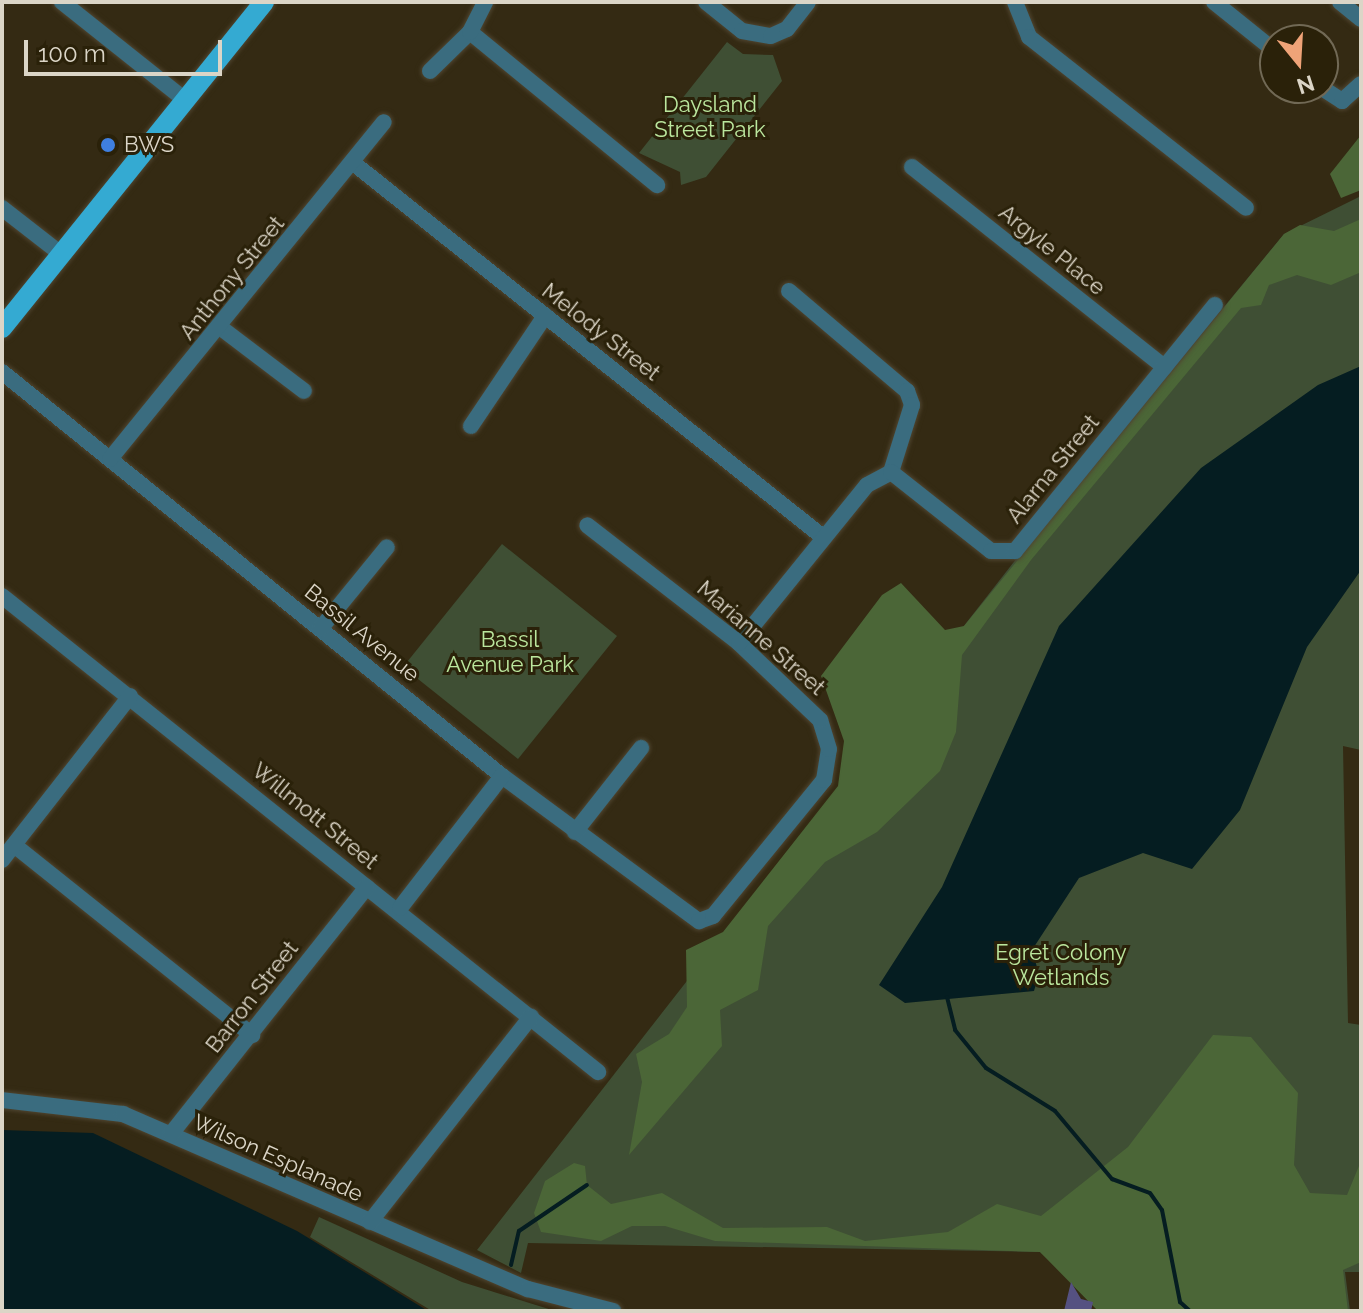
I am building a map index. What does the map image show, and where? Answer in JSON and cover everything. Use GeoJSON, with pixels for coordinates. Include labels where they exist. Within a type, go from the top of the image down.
{"type":"FeatureCollection","features":[{"type":"Feature","properties":{"kind":"main road"},"geometry":{"type":"LineString","coordinates":[[2,328],[264,2]]}},
{"type":"Feature","properties":{"kind":"street"},"geometry":{"type":"LineString","coordinates":[[62,2],[185,100]]}},
{"type":"Feature","properties":{"kind":"street"},"geometry":{"type":"LineString","coordinates":[[430,71],[470,32],[485,2]]}},
{"type":"Feature","properties":{"kind":"street"},"geometry":{"type":"LineString","coordinates":[[706,2],[742,31],[771,36],[787,29],[808,2]]}},
{"type":"Feature","properties":{"kind":"street"},"geometry":{"type":"LineString","coordinates":[[1015,2],[1029,37],[1246,208]]}},
{"type":"Feature","properties":{"kind":"street"},"geometry":{"type":"LineString","coordinates":[[1214,2],[1259,38]]}},
{"type":"Feature","properties":{"kind":"street"},"geometry":{"type":"LineString","coordinates":[[1340,2],[1361,19]]}},
{"type":"Feature","properties":{"kind":"street"},"geometry":{"type":"LineString","coordinates":[[470,32],[657,185]]}},
{"type":"Feature","properties":{"kind":"street"},"geometry":{"type":"LineString","coordinates":[[1339,99],[1342,101],[1361,84]]}},
{"type":"Feature","properties":{"kind":"street","name":"Anthony Street"},"geometry":{"type":"LineString","coordinates":[[110,459],[221,328],[384,122]]}},
{"type":"Feature","properties":{"kind":"street","name":"Melody Street"},"geometry":{"type":"LineString","coordinates":[[352,162],[823,537]]}},
{"type":"Feature","properties":{"kind":"street","name":"Argyle Place"},"geometry":{"type":"LineString","coordinates":[[912,167],[1164,367]]}},
{"type":"Feature","properties":{"kind":"street"},"geometry":{"type":"LineString","coordinates":[[2,208],[61,254]]}},
{"type":"Feature","properties":{"kind":"street"},"geometry":{"type":"LineString","coordinates":[[739,643],[867,485],[891,472],[912,405],[907,391],[789,291]]}},
{"type":"Feature","properties":{"kind":"street","name":"Alarna Street"},"geometry":{"type":"LineString","coordinates":[[891,472],[991,551],[1015,551],[1215,305]]}},
{"type":"Feature","properties":{"kind":"street"},"geometry":{"type":"LineString","coordinates":[[471,426],[545,316]]}},
{"type":"Feature","properties":{"kind":"street"},"geometry":{"type":"LineString","coordinates":[[221,328],[304,391]]}},
{"type":"Feature","properties":{"kind":"street","name":"Bassil Avenue"},"geometry":{"type":"LineString","coordinates":[[2,372],[502,776],[699,921]]}},
{"type":"Feature","properties":{"kind":"street","name":"Marianne Street"},"geometry":{"type":"LineString","coordinates":[[587,525],[808,701],[829,749],[824,780],[713,916],[699,921]]}},
{"type":"Feature","properties":{"kind":"street"},"geometry":{"type":"LineString","coordinates":[[321,628],[387,547]]}},
{"type":"Feature","properties":{"kind":"street","name":"Willmott Street"},"geometry":{"type":"LineString","coordinates":[[2,596],[367,887],[400,908],[598,1072]]}},
{"type":"Feature","properties":{"kind":"street"},"geometry":{"type":"LineString","coordinates":[[2,860],[130,696]]}},
{"type":"Feature","properties":{"kind":"street"},"geometry":{"type":"LineString","coordinates":[[575,832],[641,748]]}},
{"type":"Feature","properties":{"kind":"street"},"geometry":{"type":"LineString","coordinates":[[400,908],[502,776]]}},
{"type":"Feature","properties":{"kind":"street"},"geometry":{"type":"LineString","coordinates":[[14,845],[252,1035]]}},
{"type":"Feature","properties":{"kind":"street","name":"Barron Street"},"geometry":{"type":"LineString","coordinates":[[171,1134],[367,887]]}},
{"type":"Feature","properties":{"kind":"street"},"geometry":{"type":"LineString","coordinates":[[370,1222],[531,1017]]}},
{"type":"Feature","properties":{"kind":"street","name":"Wilson Esplanade"},"geometry":{"type":"LineString","coordinates":[[2,1100],[105,1110],[171,1134],[528,1289],[613,1311]]}},
{"type":"Feature","properties":{"kind":"green space","name":"Daysland Street Park"},"geometry":{"type":"Polygon","coordinates":[[[727,42],[743,54],[773,55],[782,81],[706,177],[681,185],[680,172],[639,153],[727,42]]]}},
{"type":"Feature","properties":{"kind":"green space"},"geometry":{"type":"Polygon","coordinates":[[[1361,135],[1361,190],[1341,198],[1330,174],[1361,135]]]}},
{"type":"Feature","properties":{"kind":"green space","name":"Egret Colony Wetlands"},"geometry":{"type":"Polygon","coordinates":[[[1361,196],[1361,750],[1343,746],[1348,1023],[1361,1025],[1361,1272],[1345,1272],[1350,1311],[1104,1311],[1040,1252],[528,1243],[521,1273],[477,1250],[1013,563],[1284,234],[1361,196]]]}},
{"type":"Feature","properties":{"kind":"green space"},"geometry":{"type":"Polygon","coordinates":[[[1361,219],[1359,273],[1331,285],[1297,275],[1269,285],[1261,305],[1241,308],[1031,560],[962,655],[956,732],[940,771],[877,832],[825,862],[768,926],[758,990],[720,1010],[722,1046],[629,1155],[642,1082],[636,1054],[669,1034],[687,1007],[686,950],[723,932],[838,786],[844,741],[821,676],[882,595],[901,583],[945,630],[964,626],[1284,234],[1300,225],[1334,231],[1361,219]]]}},
{"type":"Feature","properties":{"kind":"green space","name":"Bassil Avenue Park"},"geometry":{"type":"Polygon","coordinates":[[[502,544],[617,636],[518,759],[403,667],[502,544]]]}},
{"type":"Feature","properties":{"kind":"green space"},"geometry":{"type":"Polygon","coordinates":[[[1213,1035],[1251,1037],[1298,1093],[1294,1165],[1310,1193],[1347,1195],[1361,1161],[1361,1262],[1343,1270],[1348,1311],[1098,1311],[1040,1252],[715,1241],[665,1226],[632,1226],[601,1241],[541,1232],[534,1213],[545,1181],[574,1163],[585,1166],[587,1185],[611,1204],[662,1193],[723,1228],[827,1227],[865,1241],[948,1232],[997,1204],[1041,1216],[1128,1147],[1213,1035]]]}},
{"type":"Feature","properties":{"kind":"green space"},"geometry":{"type":"Polygon","coordinates":[[[319,1217],[462,1282],[555,1311],[432,1311],[310,1237],[319,1217]]]}},
{"type":"Feature","properties":{"kind":"water"},"geometry":{"type":"Polygon","coordinates":[[[1361,366],[1361,570],[1307,647],[1240,810],[1192,869],[1143,853],[1079,878],[1032,950],[1039,974],[1034,991],[905,1003],[879,985],[942,887],[1059,626],[1201,468],[1318,385],[1361,366]]]}},
{"type":"Feature","properties":{"kind":"water"},"geometry":{"type":"Polygon","coordinates":[[[2,1130],[93,1133],[297,1231],[428,1311],[2,1311],[2,1130]]]}},
{"type":"Feature","properties":{"kind":"building"},"geometry":{"type":"Polygon","coordinates":[[[1071,1282],[1081,1299],[1093,1302],[1091,1311],[1064,1311],[1071,1282]]]}},
{"type":"Feature","properties":{"kind":"waterway"},"geometry":{"type":"LineString","coordinates":[[947,997],[955,1030],[986,1068],[1055,1111],[1112,1179],[1150,1193],[1162,1210],[1180,1302],[1190,1311]]}},
{"type":"Feature","properties":{"kind":"waterway"},"geometry":{"type":"LineString","coordinates":[[511,1265],[519,1231],[587,1185]]}},
{"type":"Feature","properties":{"kind":"place","name":"BWS"},"geometry":{"type":"Point","coordinates":[108,145]}}]}
